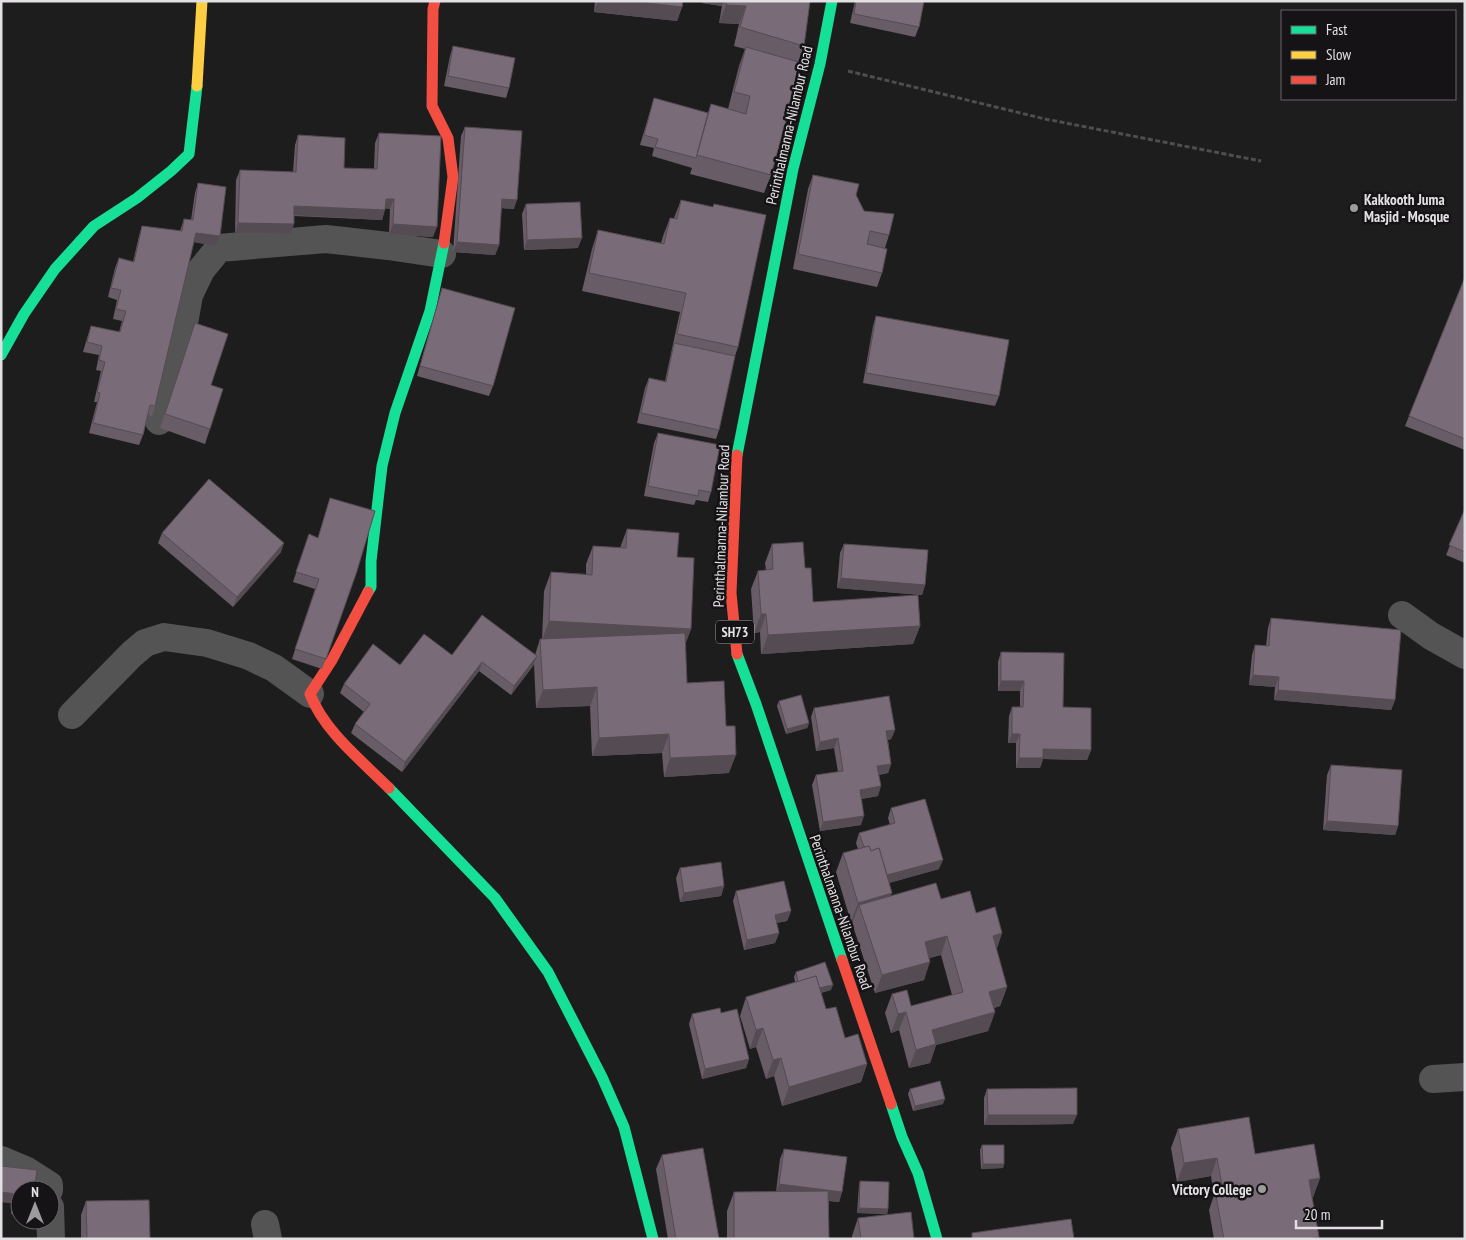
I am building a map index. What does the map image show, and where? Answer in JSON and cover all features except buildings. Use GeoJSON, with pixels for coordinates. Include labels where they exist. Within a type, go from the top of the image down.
{"type":"FeatureCollection","features":[{"type":"Feature","properties":{"kind":"street"},"geometry":{"type":"LineString","coordinates":[[1,355],[24,314],[55,269],[94,226],[137,198],[189,154],[199,69],[202,1]]}},
{"type":"Feature","properties":{"kind":"street"},"geometry":{"type":"LineString","coordinates":[[310,694],[332,660],[371,588],[371,561],[382,466],[395,413],[430,311],[442,254],[453,177],[448,138],[432,106],[433,9],[435,1]]}},
{"type":"Feature","properties":{"kind":"street","name":"Perinthalmanna-Nilambur Road"},"geometry":{"type":"LineString","coordinates":[[832,1],[820,64],[793,170],[737,451],[731,593],[732,613],[738,659],[756,704],[902,1137],[918,1173],[937,1239]]}},
{"type":"Feature","properties":{"kind":"street"},"geometry":{"type":"LineString","coordinates":[[159,421],[183,329],[189,295],[201,270],[219,248],[326,239],[442,254]]}},
{"type":"Feature","properties":{"kind":"street"},"geometry":{"type":"LineString","coordinates":[[1402,615],[1431,636],[1465,655]]}},
{"type":"Feature","properties":{"kind":"street"},"geometry":{"type":"LineString","coordinates":[[72,716],[132,654],[145,643],[164,637],[207,643],[249,656],[274,668],[310,694],[316,710],[354,755],[393,792],[495,898],[548,972],[602,1077],[624,1127],[653,1239]]}},
{"type":"Feature","properties":{"kind":"street"},"geometry":{"type":"LineString","coordinates":[[1433,1079],[1465,1077]]}},
{"type":"Feature","properties":{"kind":"street"},"geometry":{"type":"LineString","coordinates":[[1,1160],[27,1171],[41,1180]]}},
{"type":"Feature","properties":{"kind":"path"},"geometry":{"type":"LineString","coordinates":[[820,64],[1045,119],[1261,161]]}},
{"type":"Feature","properties":{"kind":"traffic: fast"},"geometry":{"type":"LineString","coordinates":[[737,455],[793,169],[820,64],[832,1]]}},
{"type":"Feature","properties":{"kind":"traffic: fast"},"geometry":{"type":"LineString","coordinates":[[1,355],[24,314],[55,269],[94,226],[137,198],[189,154],[197,86]]}},
{"type":"Feature","properties":{"kind":"traffic: fast"},"geometry":{"type":"LineString","coordinates":[[368,592],[371,587],[371,561],[382,466],[395,413],[430,311],[444,243]]}},
{"type":"Feature","properties":{"kind":"traffic: fast"},"geometry":{"type":"LineString","coordinates":[[737,654],[756,704],[842,960]]}},
{"type":"Feature","properties":{"kind":"traffic: fast"},"geometry":{"type":"LineString","coordinates":[[389,788],[495,898],[548,972],[602,1077],[624,1127],[653,1239]]}},
{"type":"Feature","properties":{"kind":"traffic: fast"},"geometry":{"type":"LineString","coordinates":[[891,1104],[902,1137],[918,1173],[937,1239]]}},
{"type":"Feature","properties":{"kind":"traffic: slow"},"geometry":{"type":"LineString","coordinates":[[197,86],[202,1]]}},
{"type":"Feature","properties":{"kind":"traffic: jam"},"geometry":{"type":"LineString","coordinates":[[435,1],[433,9],[432,106],[448,138],[453,177],[444,243]]}},
{"type":"Feature","properties":{"kind":"traffic: jam"},"geometry":{"type":"LineString","coordinates":[[737,455],[731,593],[737,654]]}},
{"type":"Feature","properties":{"kind":"traffic: jam"},"geometry":{"type":"LineString","coordinates":[[368,592],[332,660],[310,694],[316,708],[334,733],[389,788]]}},
{"type":"Feature","properties":{"kind":"traffic: jam"},"geometry":{"type":"LineString","coordinates":[[842,960],[891,1104]]}},
{"type":"Feature","properties":{"kind":"place","name":"Kakkooth Juma Masjid - Mosque"},"geometry":{"type":"Point","coordinates":[1354,208]}},
{"type":"Feature","properties":{"kind":"place","name":"Victory College"},"geometry":{"type":"Point","coordinates":[1262,1189]}}]}
